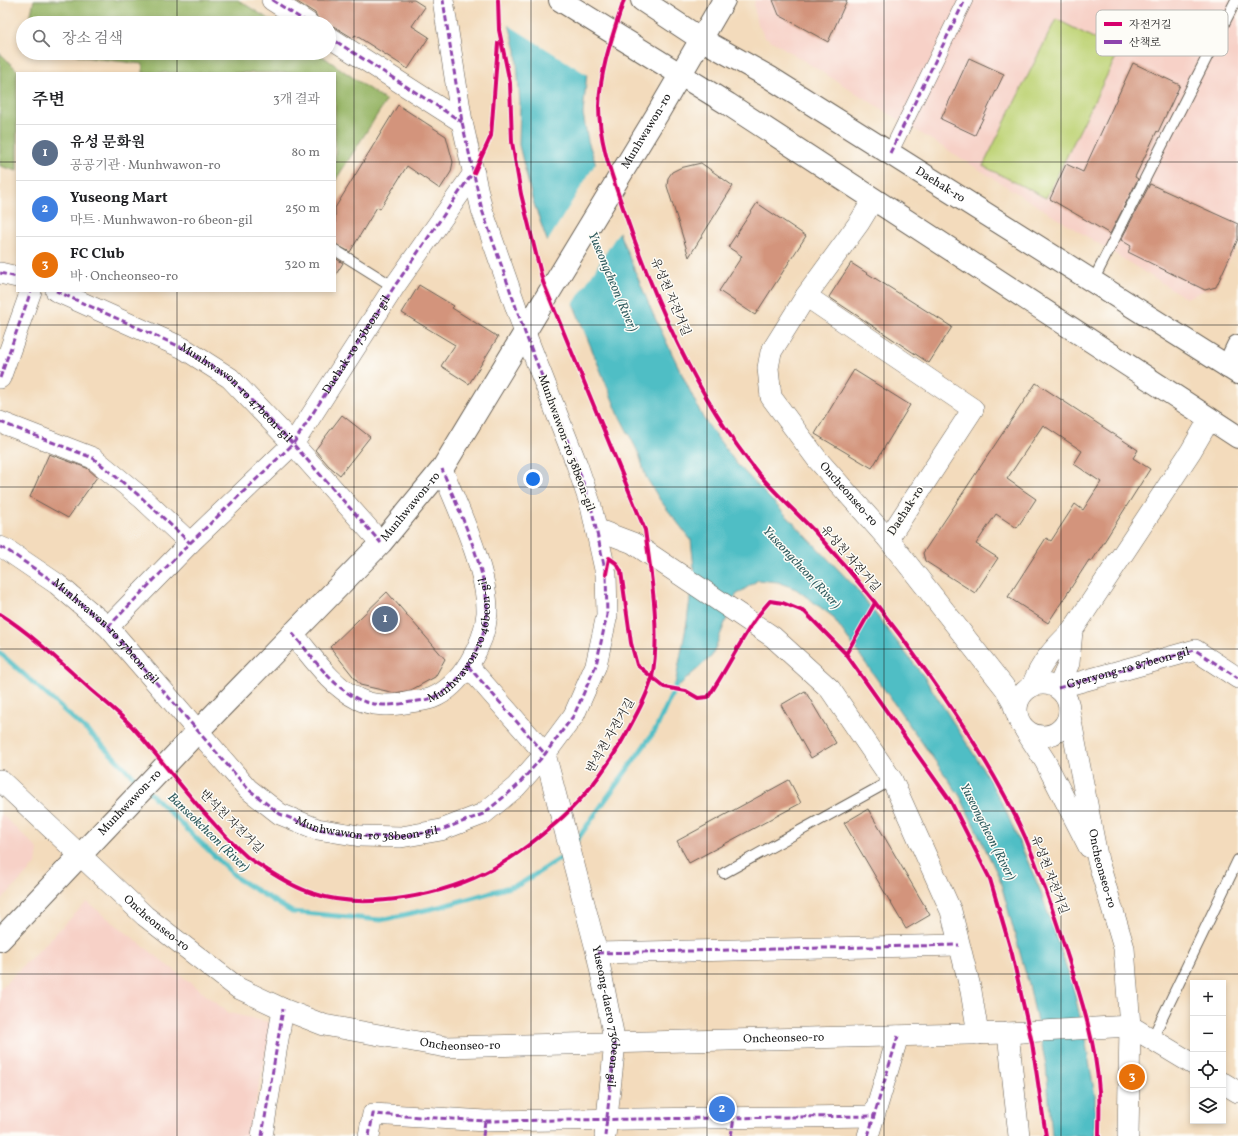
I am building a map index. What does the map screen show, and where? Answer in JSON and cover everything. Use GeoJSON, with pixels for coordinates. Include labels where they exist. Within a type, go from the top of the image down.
{"type":"FeatureCollection","features":[{"type":"Feature","properties":{"kind":"street"},"geometry":{"type":"LineString","coordinates":[[272,0],[297,16]]}},
{"type":"Feature","properties":{"kind":"street"},"geometry":{"type":"LineString","coordinates":[[443,0],[462,122],[474,173]]}},
{"type":"Feature","properties":{"kind":"street"},"geometry":{"type":"LineString","coordinates":[[560,0],[634,47],[681,74],[1209,420],[1238,437]]}},
{"type":"Feature","properties":{"kind":"street","name":"Munhwawon-ro"},"geometry":{"type":"LineString","coordinates":[[0,940],[105,831],[198,731],[381,543],[442,469],[681,74],[724,0]]}},
{"type":"Feature","properties":{"kind":"street"},"geometry":{"type":"LineString","coordinates":[[890,153],[965,0]]}},
{"type":"Feature","properties":{"kind":"street","name":"Daehak-ro"},"geometry":{"type":"LineString","coordinates":[[643,1],[701,39],[757,70],[890,153],[1233,370]]}},
{"type":"Feature","properties":{"kind":"street"},"geometry":{"type":"LineString","coordinates":[[336,41],[462,122]]}},
{"type":"Feature","properties":{"kind":"street","name":"Daehak-ro 75beon-gil"},"geometry":{"type":"LineString","coordinates":[[108,627],[190,543],[293,444],[394,287],[474,173]]}},
{"type":"Feature","properties":{"kind":"street","name":"Munhwawon-ro 38beon-gil"},"geometry":{"type":"LineString","coordinates":[[198,731],[248,789],[280,814],[317,829],[360,836],[401,837],[441,830],[483,814],[516,787],[545,754],[574,715],[596,665],[607,615],[606,574],[596,529],[577,465],[525,333],[482,210],[474,173]]}},
{"type":"Feature","properties":{"kind":"street"},"geometry":{"type":"LineString","coordinates":[[806,296],[859,223],[873,200]]}},
{"type":"Feature","properties":{"kind":"street"},"geometry":{"type":"LineString","coordinates":[[0,272],[16,277]]}},
{"type":"Feature","properties":{"kind":"street"},"geometry":{"type":"LineString","coordinates":[[0,378],[31,292]]}},
{"type":"Feature","properties":{"kind":"street","name":"Munhwawon-ro 47beon-gil"},"geometry":{"type":"LineString","coordinates":[[58,292],[183,348],[230,378],[293,444],[381,543]]}},
{"type":"Feature","properties":{"kind":"street","name":"Daehak-ro"},"geometry":{"type":"LineString","coordinates":[[806,296],[972,409],[888,539]]}},
{"type":"Feature","properties":{"kind":"street","name":"Oncheonseo-ro"},"geometry":{"type":"LineString","coordinates":[[806,296],[771,352],[768,368],[771,397],[817,459],[1020,688]]}},
{"type":"Feature","properties":{"kind":"street"},"geometry":{"type":"LineString","coordinates":[[1233,370],[1238,346]]}},
{"type":"Feature","properties":{"kind":"street"},"geometry":{"type":"LineString","coordinates":[[1098,861],[1078,827],[1045,760],[1021,723],[1012,700],[1020,688],[1036,675],[1051,651],[1072,631],[1187,457],[1209,420]]}},
{"type":"Feature","properties":{"kind":"street"},"geometry":{"type":"LineString","coordinates":[[0,422],[93,458],[142,498],[190,543]]}},
{"type":"Feature","properties":{"kind":"street","name":"Munhwawon-ro 46beon-gil"},"geometry":{"type":"LineString","coordinates":[[292,634],[340,687],[359,700],[389,706],[432,698],[456,681],[468,666],[484,633],[487,612],[482,580],[475,552],[442,469]]}},
{"type":"Feature","properties":{"kind":"street"},"geometry":{"type":"LineString","coordinates":[[596,529],[633,543],[773,637],[830,689],[892,780],[951,911],[971,991],[978,1034]]}},
{"type":"Feature","properties":{"kind":"street","name":"Munhwawon-ro 37beon-gil"},"geometry":{"type":"LineString","coordinates":[[0,547],[8,550],[57,584],[108,627],[198,731]]}},
{"type":"Feature","properties":{"kind":"street"},"geometry":{"type":"LineString","coordinates":[[1058,688],[1069,663],[1072,631]]}},
{"type":"Feature","properties":{"kind":"street","name":"Gyeryong-ro 87beon-gil"},"geometry":{"type":"LineString","coordinates":[[1058,688],[1195,650],[1238,678]]}},
{"type":"Feature","properties":{"kind":"street"},"geometry":{"type":"LineString","coordinates":[[468,666],[545,754]]}},
{"type":"Feature","properties":{"kind":"street"},"geometry":{"type":"LineString","coordinates":[[1020,688],[1040,684],[1049,684],[1058,688],[1064,694],[1068,702],[1069,711],[1067,720],[1057,733],[1041,736],[1021,723]]}},
{"type":"Feature","properties":{"kind":"street","name":"Oncheonseo-ro"},"geometry":{"type":"LineString","coordinates":[[1069,711],[1098,861],[1124,948],[1130,1026],[1128,1136]]}},
{"type":"Feature","properties":{"kind":"street","name":"Yuseong-daero 736beon-gil"},"geometry":{"type":"LineString","coordinates":[[545,754],[597,953],[615,1043],[606,1128]]}},
{"type":"Feature","properties":{"kind":"street","name":"Oncheonseo-ro"},"geometry":{"type":"LineString","coordinates":[[0,780],[79,857],[145,916],[238,988],[283,1009],[324,1025],[446,1047],[978,1034],[1130,1026]]}},
{"type":"Feature","properties":{"kind":"street"},"geometry":{"type":"LineString","coordinates":[[597,953],[959,945]]}},
{"type":"Feature","properties":{"kind":"street"},"geometry":{"type":"LineString","coordinates":[[262,1136],[283,1009]]}},
{"type":"Feature","properties":{"kind":"street"},"geometry":{"type":"LineString","coordinates":[[1130,1026],[1190,1062]]}},
{"type":"Feature","properties":{"kind":"street"},"geometry":{"type":"LineString","coordinates":[[1008,1033],[1019,1136]]}},
{"type":"Feature","properties":{"kind":"street"},"geometry":{"type":"LineString","coordinates":[[868,1136],[898,1036]]}},
{"type":"Feature","properties":{"kind":"street"},"geometry":{"type":"LineString","coordinates":[[1226,1085],[1238,1092]]}},
{"type":"Feature","properties":{"kind":"street"},"geometry":{"type":"LineString","coordinates":[[369,1136],[373,1114],[484,1128],[733,1127],[874,1116]]}},
{"type":"Feature","properties":{"kind":"lane"},"geometry":{"type":"LineString","coordinates":[[1228,16],[1236,0]]}},
{"type":"Feature","properties":{"kind":"lane"},"geometry":{"type":"LineString","coordinates":[[1093,281],[1208,56]]}},
{"type":"Feature","properties":{"kind":"lane"},"geometry":{"type":"LineString","coordinates":[[336,251],[394,287]]}},
{"type":"Feature","properties":{"kind":"lane"},"geometry":{"type":"LineString","coordinates":[[724,872],[892,780]]}},
{"type":"Feature","properties":{"kind":"lane"},"geometry":{"type":"LineString","coordinates":[[1152,1039],[1238,860]]}},
{"type":"Feature","properties":{"kind":"shaded area"},"geometry":{"type":"Polygon","coordinates":[[[755,0],[1238,0],[1238,244],[1217,285],[1186,298],[764,36],[756,20],[754,5],[755,0]]]}},
{"type":"Feature","properties":{"kind":"shaded area"},"geometry":{"type":"Polygon","coordinates":[[[0,813],[38,849],[36,864],[0,901],[0,813]]]}},
{"type":"Feature","properties":{"kind":"shaded area"},"geometry":{"type":"Polygon","coordinates":[[[87,902],[229,1013],[272,1023],[249,1136],[0,1136],[0,989],[87,902]]]}},
{"type":"Feature","properties":{"kind":"green space"},"geometry":{"type":"Polygon","coordinates":[[[34,0],[238,0],[264,16],[31,16],[34,0]]]}},
{"type":"Feature","properties":{"kind":"green space"},"geometry":{"type":"Polygon","coordinates":[[[1056,19],[1096,39],[1096,56],[1117,56],[1046,198],[983,166],[1056,19]]]}},
{"type":"Feature","properties":{"kind":"green space"},"geometry":{"type":"Polygon","coordinates":[[[0,53],[19,72],[16,72],[16,171],[0,166],[0,53]]]}},
{"type":"Feature","properties":{"kind":"green space"},"geometry":{"type":"Polygon","coordinates":[[[109,60],[328,60],[386,101],[336,179],[336,72],[143,72],[143,64],[109,60]]]}},
{"type":"Feature","properties":{"kind":"water","name":"Yuseongcheon (River)"},"geometry":{"type":"Polygon","coordinates":[[[504,6],[587,72],[583,114],[588,141],[620,235],[653,314],[703,418],[736,463],[854,586],[924,677],[982,767],[1005,809],[1040,890],[1073,987],[1086,1044],[1095,1096],[1095,1136],[1052,1136],[1046,1065],[1030,989],[999,877],[960,796],[832,616],[796,589],[778,582],[758,580],[736,595],[712,656],[674,690],[687,622],[694,567],[691,540],[660,500],[646,477],[639,454],[618,413],[545,235],[532,198],[519,145],[520,103],[516,50],[504,6]]]}},
{"type":"Feature","properties":{"kind":"pier"},"geometry":{"type":"Polygon","coordinates":[[[504,0],[607,0],[589,76],[507,24],[502,7],[504,0]]]}},
{"type":"Feature","properties":{"kind":"pier"},"geometry":{"type":"Polygon","coordinates":[[[597,161],[620,230],[572,306],[546,244],[597,161]]]}},
{"type":"Feature","properties":{"kind":"building"},"geometry":{"type":"Polygon","coordinates":[[[294,0],[414,0],[425,7],[412,26],[429,37],[408,69],[355,35],[353,38],[336,28],[336,16],[316,16],[315,13],[294,0]]]}},
{"type":"Feature","properties":{"kind":"building"},"geometry":{"type":"Polygon","coordinates":[[[773,0],[847,0],[828,42],[779,15],[773,0]]]}},
{"type":"Feature","properties":{"kind":"building"},"geometry":{"type":"Polygon","coordinates":[[[969,58],[1004,74],[975,135],[941,119],[969,58]]]}},
{"type":"Feature","properties":{"kind":"building"},"geometry":{"type":"Polygon","coordinates":[[[1133,63],[1180,85],[1135,177],[1138,179],[1110,234],[1050,199],[1066,164],[1083,172],[1133,63]]]}},
{"type":"Feature","properties":{"kind":"building"},"geometry":{"type":"Polygon","coordinates":[[[398,105],[446,136],[453,162],[451,172],[440,189],[407,166],[380,209],[377,207],[350,252],[336,245],[336,206],[398,105]]]}},
{"type":"Feature","properties":{"kind":"building"},"geometry":{"type":"Polygon","coordinates":[[[701,163],[733,186],[689,257],[667,186],[668,178],[672,172],[680,168],[701,163]]]}},
{"type":"Feature","properties":{"kind":"building"},"geometry":{"type":"Polygon","coordinates":[[[1150,184],[1238,224],[1238,239],[1216,287],[1205,290],[1128,252],[1131,246],[1121,240],[1150,184]]]}},
{"type":"Feature","properties":{"kind":"building"},"geometry":{"type":"Polygon","coordinates":[[[757,203],[806,236],[755,315],[719,291],[742,256],[728,247],[757,203]]]}},
{"type":"Feature","properties":{"kind":"building"},"geometry":{"type":"Polygon","coordinates":[[[336,259],[343,263],[336,274],[336,259]]]}},
{"type":"Feature","properties":{"kind":"building"},"geometry":{"type":"Polygon","coordinates":[[[851,263],[952,327],[929,363],[829,297],[851,263]]]}},
{"type":"Feature","properties":{"kind":"building"},"geometry":{"type":"Polygon","coordinates":[[[419,285],[454,306],[452,308],[498,337],[469,384],[441,366],[455,345],[402,313],[419,285]]]}},
{"type":"Feature","properties":{"kind":"building"},"geometry":{"type":"Polygon","coordinates":[[[854,370],[910,405],[872,468],[815,434],[854,370]]]}},
{"type":"Feature","properties":{"kind":"building"},"geometry":{"type":"Polygon","coordinates":[[[1036,383],[1138,450],[1133,458],[1150,469],[1092,561],[1089,560],[1048,623],[1008,597],[1046,538],[1051,541],[1075,504],[1083,510],[1101,482],[1074,464],[1082,451],[1043,425],[1007,479],[1036,499],[1017,528],[996,514],[976,544],[998,558],[975,593],[925,561],[923,553],[1036,383]]]}},
{"type":"Feature","properties":{"kind":"building"},"geometry":{"type":"Polygon","coordinates":[[[342,415],[370,437],[340,475],[329,466],[315,450],[342,415]]]}},
{"type":"Feature","properties":{"kind":"building"},"geometry":{"type":"Polygon","coordinates":[[[49,454],[87,468],[97,477],[68,518],[30,497],[49,454]]]}},
{"type":"Feature","properties":{"kind":"building"},"geometry":{"type":"Polygon","coordinates":[[[387,592],[445,659],[435,677],[411,690],[395,693],[360,685],[330,647],[387,592]]]}},
{"type":"Feature","properties":{"kind":"building"},"geometry":{"type":"Polygon","coordinates":[[[805,691],[836,743],[811,758],[781,705],[805,691]]]}},
{"type":"Feature","properties":{"kind":"building"},"geometry":{"type":"Polygon","coordinates":[[[789,780],[801,803],[689,863],[677,841],[789,780]]]}},
{"type":"Feature","properties":{"kind":"building"},"geometry":{"type":"Polygon","coordinates":[[[868,809],[930,915],[906,929],[844,823],[868,809]]]}},
{"type":"Feature","properties":{"kind":"waterway","name":"Banseokcheon (River)"},"geometry":{"type":"LineString","coordinates":[[0,653],[96,739],[141,784]]}},
{"type":"Feature","properties":{"kind":"waterway","name":"Banseokcheon (River)"},"geometry":{"type":"LineString","coordinates":[[574,844],[656,729],[676,685]]}},
{"type":"Feature","properties":{"kind":"waterway","name":"Banseokcheon (River)"},"geometry":{"type":"LineString","coordinates":[[148,791],[238,879],[292,912],[381,920],[443,906],[520,884],[566,855]]}},
{"type":"Feature","properties":{"kind":"marked path"},"geometry":{"type":"LineString","coordinates":[[272,0],[297,16]]}},
{"type":"Feature","properties":{"kind":"marked path"},"geometry":{"type":"LineString","coordinates":[[0,547],[7,550],[57,584],[108,627],[248,789],[280,814],[317,829],[360,836],[401,837],[441,830],[483,814],[516,787],[545,754],[574,715],[596,665],[607,615],[606,574],[591,506],[577,465],[525,333],[482,210],[462,122],[443,0]]}},
{"type":"Feature","properties":{"kind":"marked path"},"geometry":{"type":"LineString","coordinates":[[890,153],[965,0]]}},
{"type":"Feature","properties":{"kind":"marked path"},"geometry":{"type":"LineString","coordinates":[[336,41],[462,122]]}},
{"type":"Feature","properties":{"kind":"marked path"},"geometry":{"type":"LineString","coordinates":[[108,627],[190,543],[293,444],[394,287],[474,171]]}},
{"type":"Feature","properties":{"kind":"marked path"},"geometry":{"type":"LineString","coordinates":[[0,273],[16,277]]}},
{"type":"Feature","properties":{"kind":"marked path"},"geometry":{"type":"LineString","coordinates":[[0,378],[31,292]]}},
{"type":"Feature","properties":{"kind":"marked path"},"geometry":{"type":"LineString","coordinates":[[58,292],[183,348],[230,378],[293,444],[381,543]]}},
{"type":"Feature","properties":{"kind":"marked path"},"geometry":{"type":"LineString","coordinates":[[0,422],[93,458],[142,498],[190,543]]}},
{"type":"Feature","properties":{"kind":"marked path"},"geometry":{"type":"LineString","coordinates":[[292,633],[315,661],[339,686],[358,699],[369,703],[388,705],[426,700],[443,692],[453,684],[462,674],[477,650],[482,637],[487,613],[483,578],[464,521],[442,469]]}},
{"type":"Feature","properties":{"kind":"marked path"},"geometry":{"type":"LineString","coordinates":[[1058,688],[1195,650],[1238,678]]}},
{"type":"Feature","properties":{"kind":"marked path"},"geometry":{"type":"LineString","coordinates":[[468,666],[545,754]]}},
{"type":"Feature","properties":{"kind":"marked path"},"geometry":{"type":"LineString","coordinates":[[597,953],[959,945]]}},
{"type":"Feature","properties":{"kind":"marked path"},"geometry":{"type":"LineString","coordinates":[[262,1136],[283,1009]]}},
{"type":"Feature","properties":{"kind":"marked path"},"geometry":{"type":"LineString","coordinates":[[868,1136],[898,1036]]}},
{"type":"Feature","properties":{"kind":"marked path"},"geometry":{"type":"LineString","coordinates":[[605,1136],[615,1043]]}},
{"type":"Feature","properties":{"kind":"marked path"},"geometry":{"type":"LineString","coordinates":[[369,1136],[373,1114],[485,1121],[874,1116]]}},
{"type":"Feature","properties":{"kind":"marked path"},"geometry":{"type":"LineString","coordinates":[[731,1136],[734,1118]]}},
{"type":"Feature","properties":{"kind":"marked path"},"geometry":{"type":"LineString","coordinates":[[483,1136],[485,1121]]}},
{"type":"Feature","properties":{"kind":"cycle path","name":"반석천 자전거길"},"geometry":{"type":"LineString","coordinates":[[0,614],[35,640],[125,719],[202,811],[246,856],[283,880],[300,889],[312,893],[356,901],[380,901],[429,893],[475,878],[494,868],[533,842],[568,812],[590,788],[618,748],[642,704],[651,682],[655,660],[656,642],[652,584],[645,530],[543,282],[521,194],[512,142],[510,83],[499,30],[498,0]]}},
{"type":"Feature","properties":{"kind":"cycle path","name":"유성천 자전거길"},"geometry":{"type":"LineString","coordinates":[[624,0],[604,65],[599,106],[601,132],[606,157],[634,240],[662,311],[696,379],[735,443],[758,473],[816,533],[888,619],[955,713],[1005,796],[1026,839],[1042,880],[1076,983],[1091,1037],[1095,1055],[1099,1097],[1099,1136]]}},
{"type":"Feature","properties":{"kind":"cycle path"},"geometry":{"type":"LineString","coordinates":[[474,173],[491,136],[498,43]]}},
{"type":"Feature","properties":{"kind":"cycle path"},"geometry":{"type":"LineString","coordinates":[[606,574],[609,558],[616,563],[621,571],[631,643],[637,665],[664,687],[686,691],[698,698],[708,697],[745,635],[761,611],[770,601],[783,603],[805,612],[846,654],[951,802],[990,879],[1012,954],[1032,1043],[1046,1136]]}},
{"type":"Feature","properties":{"kind":"cycle path"},"geometry":{"type":"LineString","coordinates":[[846,654],[875,603]]}},
{"type":"Feature","properties":{"kind":"place","name":"유성 문화원"},"geometry":{"type":"Point","coordinates":[385,619]}},
{"type":"Feature","properties":{"kind":"place","name":"FC Club"},"geometry":{"type":"Point","coordinates":[1132,1077]}},
{"type":"Feature","properties":{"kind":"place","name":"Yuseong Mart"},"geometry":{"type":"Point","coordinates":[722,1109]}}]}
